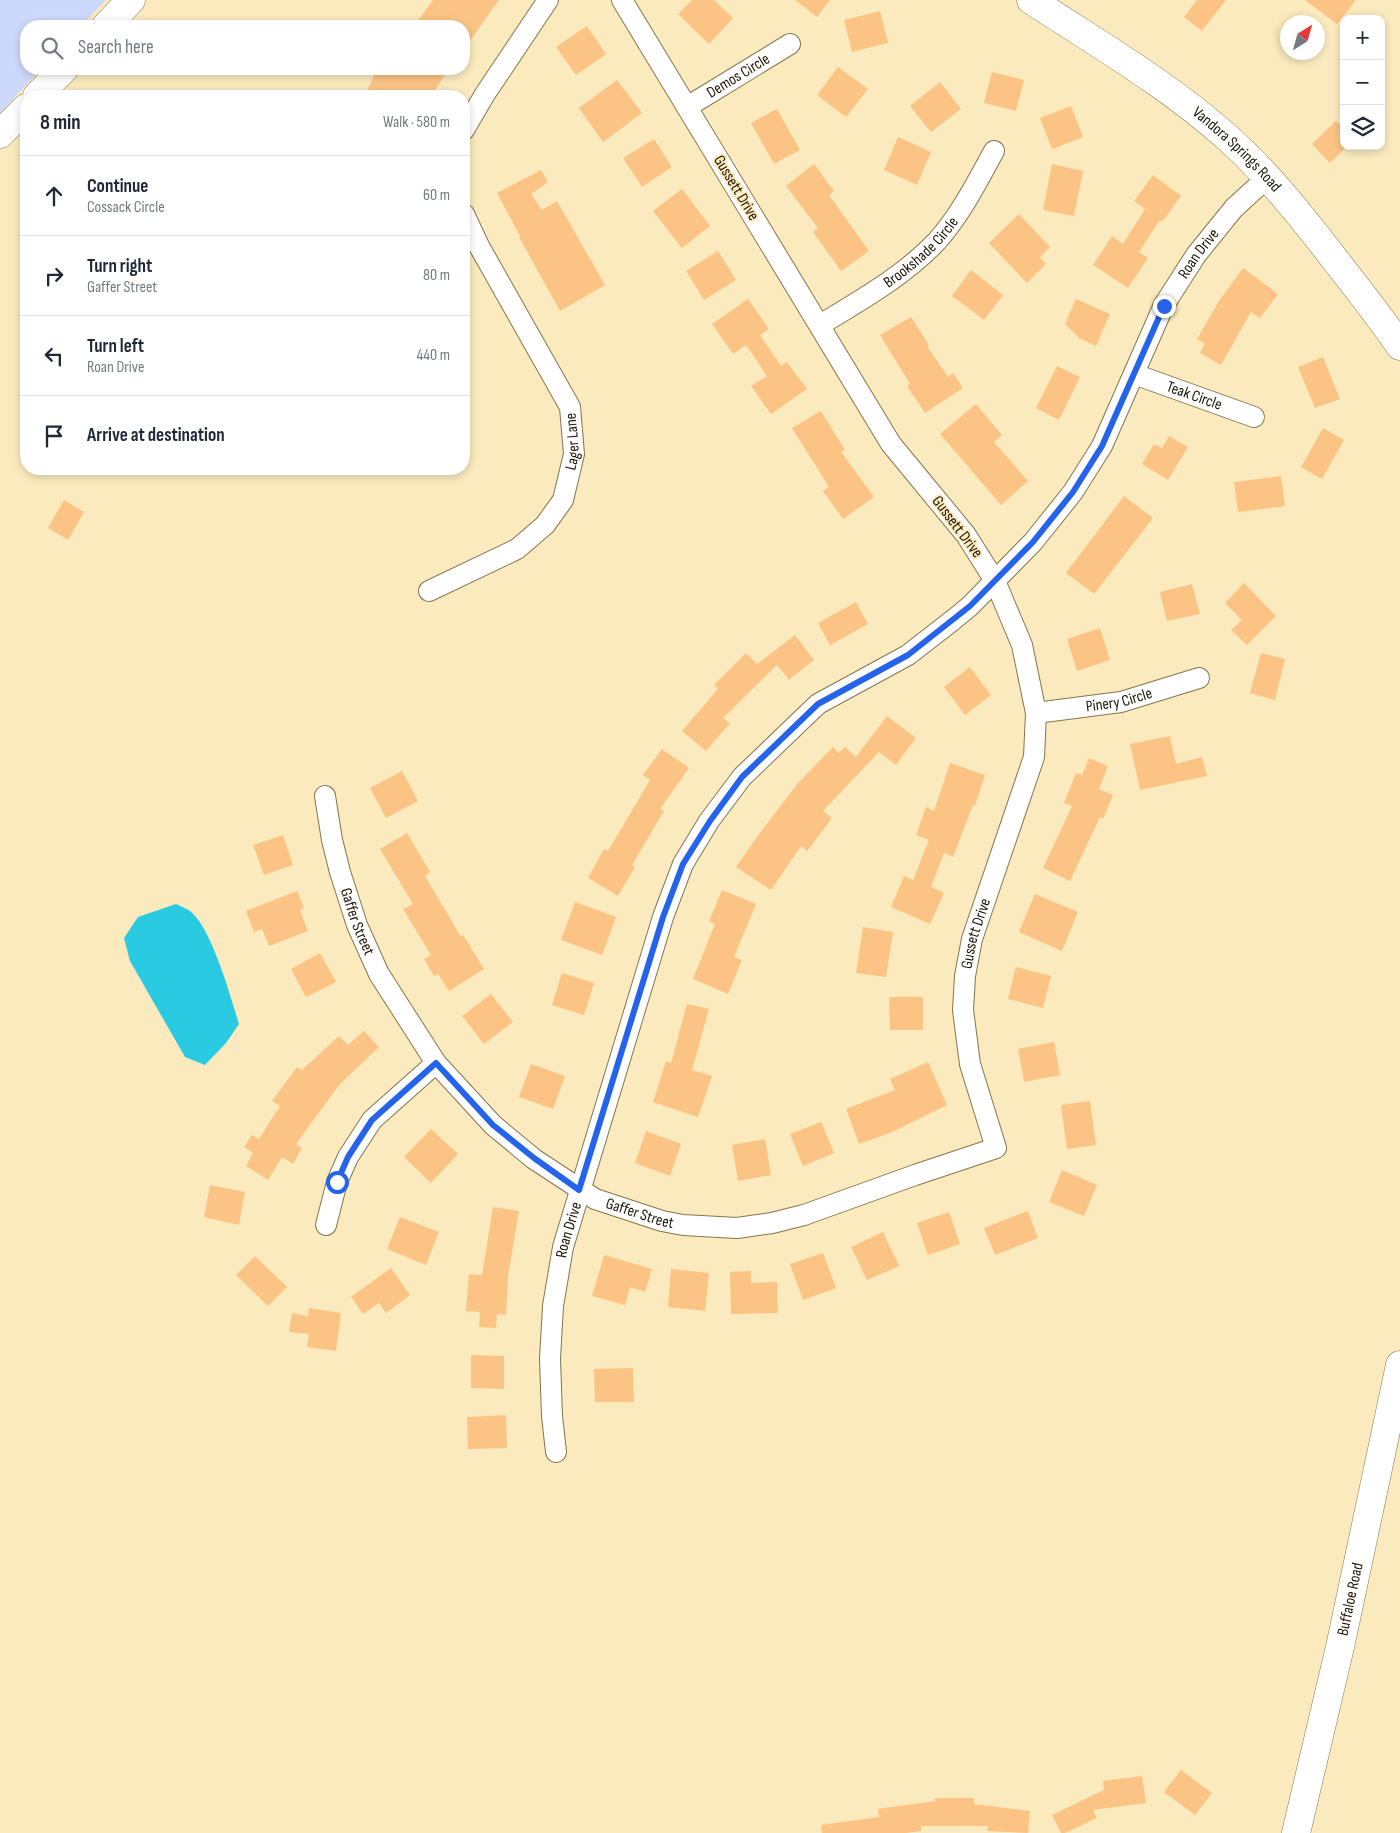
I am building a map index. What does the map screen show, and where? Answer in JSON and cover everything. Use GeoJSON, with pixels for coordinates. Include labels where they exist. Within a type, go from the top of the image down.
{"type":"FeatureCollection","features":[{"type":"Feature","properties":{"kind":"street"},"geometry":{"type":"LineString","coordinates":[[112,20],[131,0]]}},
{"type":"Feature","properties":{"kind":"street"},"geometry":{"type":"LineString","coordinates":[[470,120],[548,0]]}},
{"type":"Feature","properties":{"kind":"street","name":"Gussett Drive"},"geometry":{"type":"LineString","coordinates":[[622,0],[891,444],[966,535],[995,581],[1022,645],[1036,713],[1034,757],[972,939],[965,976],[963,1010],[970,1064],[996,1148]]}},
{"type":"Feature","properties":{"kind":"street","name":"Vandora Springs Road"},"geometry":{"type":"LineString","coordinates":[[1031,0],[1171,93],[1227,137],[1268,177],[1310,227],[1400,346]]}},
{"type":"Feature","properties":{"kind":"street","name":"Demos Circle"},"geometry":{"type":"LineString","coordinates":[[687,107],[790,44]]}},
{"type":"Feature","properties":{"kind":"street"},"geometry":{"type":"LineString","coordinates":[[43,90],[58,75]]}},
{"type":"Feature","properties":{"kind":"street"},"geometry":{"type":"LineString","coordinates":[[0,134],[20,114]]}},
{"type":"Feature","properties":{"kind":"street","name":"Brookshade Circle"},"geometry":{"type":"LineString","coordinates":[[820,325],[880,288],[911,265],[937,240],[968,199],[994,151]]}},
{"type":"Feature","properties":{"kind":"street","name":"Roan Drive"},"geometry":{"type":"LineString","coordinates":[[556,1452],[552,1416],[550,1359],[553,1306],[563,1247],[663,917],[683,864],[710,821],[742,777],[818,704],[908,655],[970,606],[1033,542],[1073,492],[1102,446],[1164,306],[1196,255],[1234,208],[1268,177]]}},
{"type":"Feature","properties":{"kind":"street","name":"Lager Lane"},"geometry":{"type":"LineString","coordinates":[[428,591],[517,549],[545,526],[564,500],[574,454],[570,406],[470,227]]}},
{"type":"Feature","properties":{"kind":"street","name":"Teak Circle"},"geometry":{"type":"LineString","coordinates":[[1134,374],[1254,417]]}},
{"type":"Feature","properties":{"kind":"street","name":"Pinery Circle"},"geometry":{"type":"LineString","coordinates":[[1036,713],[1121,702],[1199,678]]}},
{"type":"Feature","properties":{"kind":"street","name":"Gaffer Street"},"geometry":{"type":"LineString","coordinates":[[325,796],[332,840],[357,925],[379,974],[436,1063],[493,1125],[534,1158],[595,1200],[662,1221],[683,1225],[737,1228],[772,1223],[804,1215],[996,1148]]}},
{"type":"Feature","properties":{"kind":"street"},"geometry":{"type":"LineString","coordinates":[[326,1225],[337,1182],[348,1157],[372,1120],[436,1063]]}},
{"type":"Feature","properties":{"kind":"street","name":"Buffaloe Road"},"geometry":{"type":"LineString","coordinates":[[1296,1833],[1394,1425],[1400,1365]]}},
{"type":"Feature","properties":{"kind":"shaded area"},"geometry":{"type":"Polygon","coordinates":[[[0,0],[106,0],[87,20],[20,20],[20,75],[35,75],[0,113],[0,0]]]}},
{"type":"Feature","properties":{"kind":"water"},"geometry":{"type":"Polygon","coordinates":[[[176,904],[190,911],[198,919],[213,946],[239,1024],[226,1043],[205,1065],[185,1057],[130,961],[124,938],[138,917],[176,904]]]}},
{"type":"Feature","properties":{"kind":"building"},"geometry":{"type":"Polygon","coordinates":[[[433,0],[499,0],[470,41],[470,20],[418,20],[433,0]]]}},
{"type":"Feature","properties":{"kind":"building"},"geometry":{"type":"Polygon","coordinates":[[[692,0],[714,0],[733,18],[709,44],[678,14],[692,0]]]}},
{"type":"Feature","properties":{"kind":"building"},"geometry":{"type":"Polygon","coordinates":[[[795,0],[830,0],[817,17],[795,0]]]}},
{"type":"Feature","properties":{"kind":"building"},"geometry":{"type":"Polygon","coordinates":[[[1197,0],[1226,0],[1202,31],[1184,17],[1197,0]]]}},
{"type":"Feature","properties":{"kind":"building"},"geometry":{"type":"Polygon","coordinates":[[[1305,0],[1356,0],[1344,15],[1340,15],[1340,20],[1337,24],[1305,0]]]}},
{"type":"Feature","properties":{"kind":"building"},"geometry":{"type":"Polygon","coordinates":[[[880,11],[888,43],[852,52],[844,20],[880,11]]]}},
{"type":"Feature","properties":{"kind":"building"},"geometry":{"type":"Polygon","coordinates":[[[587,26],[606,54],[576,75],[556,47],[587,26]]]}},
{"type":"Feature","properties":{"kind":"building"},"geometry":{"type":"Polygon","coordinates":[[[838,67],[868,89],[846,117],[817,95],[838,67]]]}},
{"type":"Feature","properties":{"kind":"building"},"geometry":{"type":"Polygon","coordinates":[[[992,72],[1024,80],[1016,111],[984,103],[992,72]]]}},
{"type":"Feature","properties":{"kind":"building"},"geometry":{"type":"Polygon","coordinates":[[[374,75],[445,75],[435,90],[368,90],[374,75]]]}},
{"type":"Feature","properties":{"kind":"building"},"geometry":{"type":"Polygon","coordinates":[[[617,80],[642,113],[603,142],[579,108],[617,80]]]}},
{"type":"Feature","properties":{"kind":"building"},"geometry":{"type":"Polygon","coordinates":[[[940,82],[961,109],[931,132],[910,106],[940,82]]]}},
{"type":"Feature","properties":{"kind":"building"},"geometry":{"type":"Polygon","coordinates":[[[1071,106],[1083,137],[1052,149],[1040,118],[1071,106]]]}},
{"type":"Feature","properties":{"kind":"building"},"geometry":{"type":"Polygon","coordinates":[[[777,109],[800,150],[774,164],[751,123],[777,109]]]}},
{"type":"Feature","properties":{"kind":"building"},"geometry":{"type":"Polygon","coordinates":[[[1336,121],[1340,125],[1340,150],[1343,150],[1330,163],[1312,144],[1336,121]]]}},
{"type":"Feature","properties":{"kind":"building"},"geometry":{"type":"Polygon","coordinates":[[[898,137],[931,152],[917,185],[884,170],[898,137]]]}},
{"type":"Feature","properties":{"kind":"building"},"geometry":{"type":"Polygon","coordinates":[[[654,139],[672,167],[642,187],[623,158],[654,139]]]}},
{"type":"Feature","properties":{"kind":"building"},"geometry":{"type":"Polygon","coordinates":[[[814,164],[834,191],[829,195],[869,251],[841,271],[813,232],[818,228],[786,186],[814,164]]]}},
{"type":"Feature","properties":{"kind":"building"},"geometry":{"type":"Polygon","coordinates":[[[1052,164],[1083,171],[1074,216],[1043,210],[1052,164]]]}},
{"type":"Feature","properties":{"kind":"building"},"geometry":{"type":"Polygon","coordinates":[[[541,170],[548,182],[531,194],[542,210],[557,201],[605,285],[560,311],[497,193],[541,170]]]}},
{"type":"Feature","properties":{"kind":"building"},"geometry":{"type":"Polygon","coordinates":[[[1153,175],[1181,196],[1162,222],[1160,220],[1139,252],[1148,258],[1128,288],[1093,265],[1112,236],[1123,244],[1145,209],[1134,201],[1153,175]]]}},
{"type":"Feature","properties":{"kind":"building"},"geometry":{"type":"Polygon","coordinates":[[[682,189],[710,226],[682,248],[653,211],[682,189]]]}},
{"type":"Feature","properties":{"kind":"building"},"geometry":{"type":"Polygon","coordinates":[[[1019,214],[1050,247],[1040,257],[1046,264],[1027,283],[989,243],[1019,214]]]}},
{"type":"Feature","properties":{"kind":"building"},"geometry":{"type":"Polygon","coordinates":[[[718,251],[736,280],[704,300],[686,271],[718,251]]]}},
{"type":"Feature","properties":{"kind":"building"},"geometry":{"type":"Polygon","coordinates":[[[1243,268],[1278,294],[1260,318],[1251,312],[1221,365],[1200,353],[1205,344],[1197,339],[1219,301],[1243,268]]]}},
{"type":"Feature","properties":{"kind":"building"},"geometry":{"type":"Polygon","coordinates":[[[971,270],[1003,295],[984,320],[952,296],[971,270]]]}},
{"type":"Feature","properties":{"kind":"building"},"geometry":{"type":"Polygon","coordinates":[[[748,299],[769,329],[760,335],[781,366],[787,362],[807,389],[771,414],[751,386],[767,376],[746,345],[733,354],[712,324],[748,299]]]}},
{"type":"Feature","properties":{"kind":"building"},"geometry":{"type":"Polygon","coordinates":[[[1076,299],[1110,314],[1096,346],[1079,338],[1065,324],[1076,299]]]}},
{"type":"Feature","properties":{"kind":"building"},"geometry":{"type":"Polygon","coordinates":[[[911,317],[929,345],[927,346],[948,377],[953,373],[963,388],[925,413],[907,386],[910,384],[880,335],[911,317]]]}},
{"type":"Feature","properties":{"kind":"building"},"geometry":{"type":"Polygon","coordinates":[[[1323,357],[1340,399],[1315,408],[1298,367],[1323,357]]]}},
{"type":"Feature","properties":{"kind":"building"},"geometry":{"type":"Polygon","coordinates":[[[1057,366],[1080,377],[1059,420],[1036,408],[1057,366]]]}},
{"type":"Feature","properties":{"kind":"building"},"geometry":{"type":"Polygon","coordinates":[[[976,404],[1002,435],[994,442],[1028,481],[1001,505],[940,434],[976,404]]]}},
{"type":"Feature","properties":{"kind":"building"},"geometry":{"type":"Polygon","coordinates":[[[821,411],[845,450],[841,452],[874,497],[843,519],[823,491],[829,487],[792,428],[821,411]]]}},
{"type":"Feature","properties":{"kind":"building"},"geometry":{"type":"Polygon","coordinates":[[[1323,428],[1344,440],[1322,479],[1301,467],[1323,428]]]}},
{"type":"Feature","properties":{"kind":"building"},"geometry":{"type":"Polygon","coordinates":[[[1169,436],[1188,447],[1168,480],[1142,464],[1154,444],[1162,448],[1169,436]]]}},
{"type":"Feature","properties":{"kind":"building"},"geometry":{"type":"Polygon","coordinates":[[[1281,476],[1285,506],[1238,512],[1234,482],[1281,476]]]}},
{"type":"Feature","properties":{"kind":"building"},"geometry":{"type":"Polygon","coordinates":[[[1124,496],[1153,518],[1094,594],[1066,573],[1124,496]]]}},
{"type":"Feature","properties":{"kind":"building"},"geometry":{"type":"Polygon","coordinates":[[[64,500],[84,512],[68,540],[48,528],[64,500]]]}},
{"type":"Feature","properties":{"kind":"building"},"geometry":{"type":"Polygon","coordinates":[[[1244,583],[1276,616],[1247,645],[1231,630],[1242,620],[1225,603],[1244,583]]]}},
{"type":"Feature","properties":{"kind":"building"},"geometry":{"type":"Polygon","coordinates":[[[1192,584],[1200,614],[1167,621],[1160,592],[1192,584]]]}},
{"type":"Feature","properties":{"kind":"building"},"geometry":{"type":"Polygon","coordinates":[[[856,602],[868,624],[830,645],[818,623],[856,602]]]}},
{"type":"Feature","properties":{"kind":"building"},"geometry":{"type":"Polygon","coordinates":[[[1100,628],[1110,660],[1077,671],[1067,639],[1100,628]]]}},
{"type":"Feature","properties":{"kind":"building"},"geometry":{"type":"Polygon","coordinates":[[[795,635],[814,660],[789,680],[777,665],[723,718],[730,723],[706,751],[682,731],[718,689],[714,685],[746,653],[757,664],[795,635]]]}},
{"type":"Feature","properties":{"kind":"building"},"geometry":{"type":"Polygon","coordinates":[[[1261,653],[1285,659],[1275,700],[1250,693],[1261,653]]]}},
{"type":"Feature","properties":{"kind":"building"},"geometry":{"type":"Polygon","coordinates":[[[970,667],[991,695],[965,715],[944,687],[970,667]]]}},
{"type":"Feature","properties":{"kind":"building"},"geometry":{"type":"Polygon","coordinates":[[[887,716],[916,738],[896,765],[879,752],[823,811],[832,818],[807,851],[801,846],[771,890],[736,867],[798,783],[833,747],[839,753],[845,747],[856,757],[887,716]]]}},
{"type":"Feature","properties":{"kind":"building"},"geometry":{"type":"Polygon","coordinates":[[[1170,736],[1176,764],[1202,757],[1207,776],[1140,790],[1130,744],[1170,736]]]}},
{"type":"Feature","properties":{"kind":"building"},"geometry":{"type":"Polygon","coordinates":[[[662,749],[689,768],[660,809],[664,811],[632,865],[635,867],[618,896],[588,878],[604,849],[608,851],[650,780],[643,775],[662,749]]]}},
{"type":"Feature","properties":{"kind":"building"},"geometry":{"type":"Polygon","coordinates":[[[1089,758],[1108,766],[1099,789],[1113,795],[1103,819],[1100,817],[1070,881],[1043,868],[1072,806],[1064,803],[1076,773],[1082,775],[1089,758]]]}},
{"type":"Feature","properties":{"kind":"building"},"geometry":{"type":"Polygon","coordinates":[[[950,763],[985,775],[975,806],[973,805],[953,857],[944,853],[931,887],[944,893],[930,924],[891,907],[904,876],[913,880],[929,840],[916,835],[926,807],[934,811],[950,763]]]}},
{"type":"Feature","properties":{"kind":"building"},"geometry":{"type":"Polygon","coordinates":[[[402,771],[418,801],[386,818],[370,788],[402,771]]]}},
{"type":"Feature","properties":{"kind":"building"},"geometry":{"type":"Polygon","coordinates":[[[407,833],[430,872],[425,876],[461,937],[463,935],[484,969],[449,991],[438,974],[434,976],[424,959],[431,955],[403,909],[413,904],[380,849],[407,833]]]}},
{"type":"Feature","properties":{"kind":"building"},"geometry":{"type":"Polygon","coordinates":[[[283,835],[293,865],[264,875],[253,845],[283,835]]]}},
{"type":"Feature","properties":{"kind":"building"},"geometry":{"type":"Polygon","coordinates":[[[722,890],[756,904],[734,957],[742,960],[728,994],[693,979],[715,924],[709,921],[722,890]]]}},
{"type":"Feature","properties":{"kind":"building"},"geometry":{"type":"Polygon","coordinates":[[[297,891],[304,908],[300,910],[308,931],[269,946],[262,929],[254,932],[246,911],[297,891]]]}},
{"type":"Feature","properties":{"kind":"building"},"geometry":{"type":"Polygon","coordinates":[[[1035,894],[1078,912],[1062,951],[1019,932],[1035,894]]]}},
{"type":"Feature","properties":{"kind":"building"},"geometry":{"type":"Polygon","coordinates":[[[575,902],[616,917],[602,955],[561,940],[575,902]]]}},
{"type":"Feature","properties":{"kind":"building"},"geometry":{"type":"Polygon","coordinates":[[[863,927],[893,932],[886,977],[856,973],[863,927]]]}},
{"type":"Feature","properties":{"kind":"building"},"geometry":{"type":"Polygon","coordinates":[[[320,953],[336,982],[306,997],[291,969],[320,953]]]}},
{"type":"Feature","properties":{"kind":"building"},"geometry":{"type":"Polygon","coordinates":[[[1016,967],[1051,976],[1043,1008],[1008,999],[1016,967]]]}},
{"type":"Feature","properties":{"kind":"building"},"geometry":{"type":"Polygon","coordinates":[[[562,973],[594,983],[584,1015],[552,1005],[562,973]]]}},
{"type":"Feature","properties":{"kind":"building"},"geometry":{"type":"Polygon","coordinates":[[[491,994],[513,1022],[484,1044],[462,1016],[491,994]]]}},
{"type":"Feature","properties":{"kind":"building"},"geometry":{"type":"Polygon","coordinates":[[[889,997],[923,997],[923,1030],[890,1030],[889,997]]]}},
{"type":"Feature","properties":{"kind":"building"},"geometry":{"type":"Polygon","coordinates":[[[687,1004],[709,1009],[692,1070],[712,1076],[698,1117],[653,1102],[666,1061],[671,1063],[687,1004]]]}},
{"type":"Feature","properties":{"kind":"building"},"geometry":{"type":"Polygon","coordinates":[[[364,1031],[379,1047],[340,1084],[296,1144],[302,1148],[293,1164],[282,1157],[268,1180],[246,1166],[253,1153],[244,1147],[252,1135],[259,1139],[280,1106],[272,1101],[297,1067],[302,1070],[339,1036],[348,1045],[364,1031]]]}},
{"type":"Feature","properties":{"kind":"building"},"geometry":{"type":"Polygon","coordinates":[[[1054,1042],[1060,1075],[1024,1082],[1018,1049],[1054,1042]]]}},
{"type":"Feature","properties":{"kind":"building"},"geometry":{"type":"Polygon","coordinates":[[[928,1062],[947,1105],[892,1132],[859,1144],[846,1109],[895,1090],[890,1079],[928,1062]]]}},
{"type":"Feature","properties":{"kind":"building"},"geometry":{"type":"Polygon","coordinates":[[[531,1064],[565,1076],[553,1109],[519,1097],[531,1064]]]}},
{"type":"Feature","properties":{"kind":"building"},"geometry":{"type":"Polygon","coordinates":[[[1090,1101],[1096,1145],[1067,1149],[1061,1105],[1090,1101]]]}},
{"type":"Feature","properties":{"kind":"building"},"geometry":{"type":"Polygon","coordinates":[[[821,1122],[834,1153],[803,1166],[790,1134],[821,1122]]]}},
{"type":"Feature","properties":{"kind":"building"},"geometry":{"type":"Polygon","coordinates":[[[431,1129],[458,1154],[431,1183],[404,1157],[431,1129]]]}},
{"type":"Feature","properties":{"kind":"building"},"geometry":{"type":"Polygon","coordinates":[[[646,1131],[681,1144],[670,1176],[635,1163],[646,1131]]]}},
{"type":"Feature","properties":{"kind":"building"},"geometry":{"type":"Polygon","coordinates":[[[765,1139],[771,1175],[738,1181],[732,1145],[765,1139]]]}},
{"type":"Feature","properties":{"kind":"building"},"geometry":{"type":"Polygon","coordinates":[[[1062,1170],[1097,1185],[1084,1216],[1049,1202],[1062,1170]]]}},
{"type":"Feature","properties":{"kind":"building"},"geometry":{"type":"Polygon","coordinates":[[[210,1185],[245,1192],[239,1225],[204,1217],[210,1185]]]}},
{"type":"Feature","properties":{"kind":"building"},"geometry":{"type":"Polygon","coordinates":[[[493,1207],[519,1211],[508,1277],[506,1315],[497,1314],[496,1328],[479,1327],[480,1312],[466,1311],[469,1274],[482,1275],[493,1207]]]}},
{"type":"Feature","properties":{"kind":"building"},"geometry":{"type":"Polygon","coordinates":[[[1028,1211],[1038,1238],[995,1255],[984,1228],[1028,1211]]]}},
{"type":"Feature","properties":{"kind":"building"},"geometry":{"type":"Polygon","coordinates":[[[949,1212],[960,1244],[928,1255],[917,1223],[949,1212]]]}},
{"type":"Feature","properties":{"kind":"building"},"geometry":{"type":"Polygon","coordinates":[[[400,1217],[439,1232],[426,1265],[387,1249],[400,1217]]]}},
{"type":"Feature","properties":{"kind":"building"},"geometry":{"type":"Polygon","coordinates":[[[883,1232],[899,1266],[867,1280],[851,1247],[883,1232]]]}},
{"type":"Feature","properties":{"kind":"building"},"geometry":{"type":"Polygon","coordinates":[[[823,1253],[836,1288],[803,1300],[790,1264],[823,1253]]]}},
{"type":"Feature","properties":{"kind":"building"},"geometry":{"type":"Polygon","coordinates":[[[604,1255],[652,1269],[645,1292],[630,1287],[625,1305],[592,1296],[604,1255]]]}},
{"type":"Feature","properties":{"kind":"building"},"geometry":{"type":"Polygon","coordinates":[[[255,1256],[287,1287],[268,1306],[236,1275],[255,1256]]]}},
{"type":"Feature","properties":{"kind":"building"},"geometry":{"type":"Polygon","coordinates":[[[391,1268],[410,1295],[386,1313],[379,1303],[363,1314],[351,1297],[391,1268]]]}},
{"type":"Feature","properties":{"kind":"building"},"geometry":{"type":"Polygon","coordinates":[[[671,1269],[709,1273],[705,1311],[668,1307],[671,1269]]]}},
{"type":"Feature","properties":{"kind":"building"},"geometry":{"type":"Polygon","coordinates":[[[751,1271],[751,1283],[777,1282],[778,1313],[731,1314],[730,1272],[751,1271]]]}},
{"type":"Feature","properties":{"kind":"building"},"geometry":{"type":"Polygon","coordinates":[[[309,1308],[341,1313],[336,1351],[307,1347],[309,1334],[289,1332],[292,1313],[308,1316],[309,1308]]]}},
{"type":"Feature","properties":{"kind":"building"},"geometry":{"type":"Polygon","coordinates":[[[471,1355],[504,1356],[504,1389],[471,1388],[471,1355]]]}},
{"type":"Feature","properties":{"kind":"building"},"geometry":{"type":"Polygon","coordinates":[[[633,1368],[634,1402],[595,1402],[594,1369],[633,1368]]]}},
{"type":"Feature","properties":{"kind":"building"},"geometry":{"type":"Polygon","coordinates":[[[506,1415],[507,1448],[468,1449],[467,1417],[506,1415]]]}},
{"type":"Feature","properties":{"kind":"building"},"geometry":{"type":"Polygon","coordinates":[[[1181,1770],[1212,1793],[1195,1815],[1164,1792],[1181,1770]]]}},
{"type":"Feature","properties":{"kind":"building"},"geometry":{"type":"Polygon","coordinates":[[[1142,1776],[1146,1803],[1093,1810],[1097,1818],[1065,1833],[1061,1833],[1052,1815],[1104,1790],[1103,1781],[1142,1776]]]}},
{"type":"Feature","properties":{"kind":"building"},"geometry":{"type":"Polygon","coordinates":[[[935,1798],[974,1798],[974,1804],[1030,1811],[1028,1833],[987,1831],[988,1826],[921,1826],[921,1831],[906,1833],[822,1833],[821,1825],[879,1817],[878,1809],[935,1801],[935,1798]]]}},
{"type":"Feature","properties":{"kind":"route"},"geometry":{"type":"LineString","coordinates":[[337,1182],[348,1157],[372,1120],[436,1063],[493,1125],[534,1158],[579,1190],[663,917],[683,864],[710,821],[742,777],[818,704],[908,655],[970,606],[1033,542],[1073,492],[1102,446],[1164,306]]}}]}
